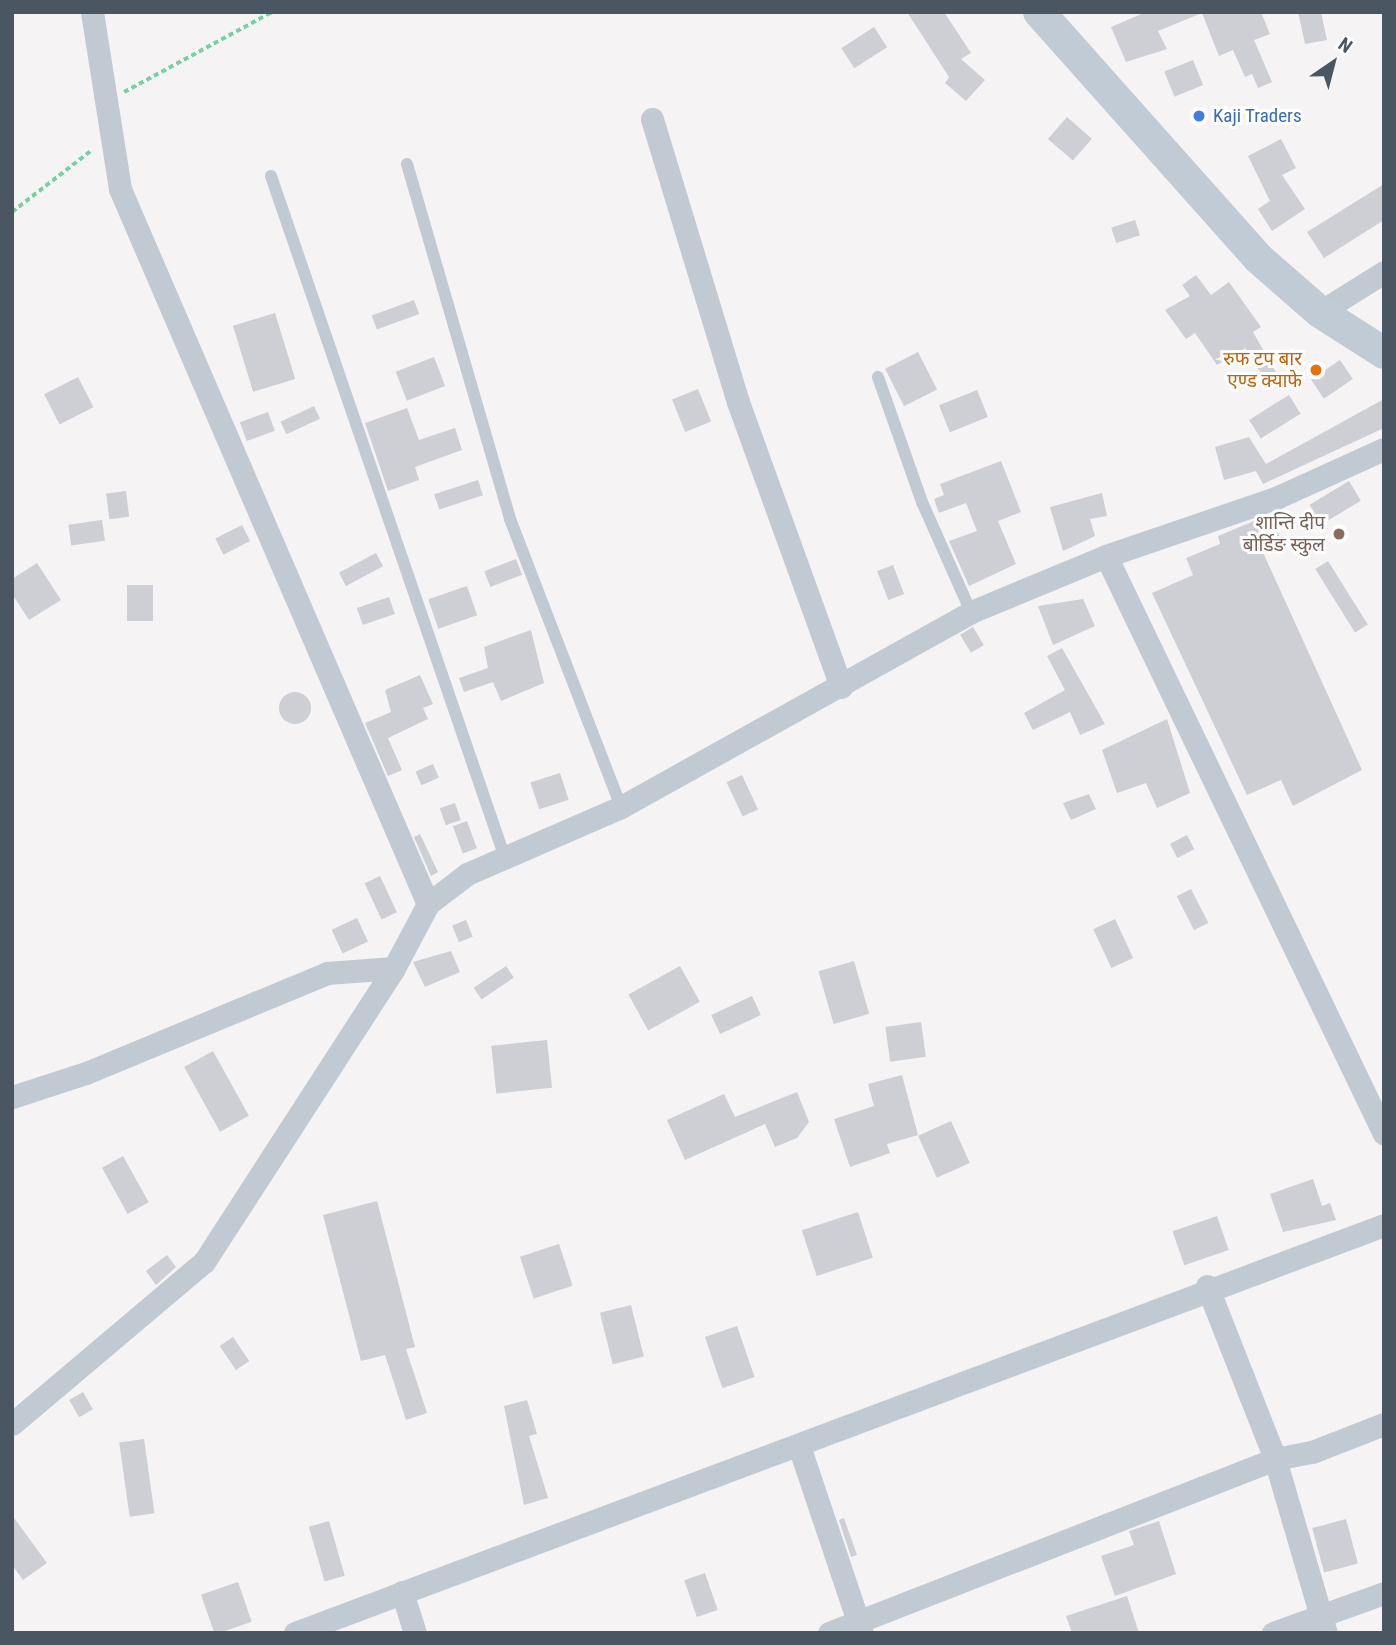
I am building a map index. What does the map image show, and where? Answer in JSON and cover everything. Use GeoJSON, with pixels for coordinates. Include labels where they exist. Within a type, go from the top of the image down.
{"type":"FeatureCollection","features":[{"type":"Feature","properties":{"kind":"main road"},"geometry":{"type":"LineString","coordinates":[[1039,12],[1258,258],[1320,312],[1384,353]]}},
{"type":"Feature","properties":{"kind":"street"},"geometry":{"type":"LineString","coordinates":[[93,12],[105,123],[120,189],[428,904]]}},
{"type":"Feature","properties":{"kind":"street"},"geometry":{"type":"LineString","coordinates":[[652,119],[738,402],[841,687]]}},
{"type":"Feature","properties":{"kind":"street"},"geometry":{"type":"LineString","coordinates":[[1320,312],[1384,272]]}},
{"type":"Feature","properties":{"kind":"street"},"geometry":{"type":"LineString","coordinates":[[12,1424],[204,1262],[394,968],[428,904],[467,874],[506,861],[621,807],[841,687],[971,612],[1106,556],[1278,497],[1384,449]]}},
{"type":"Feature","properties":{"kind":"street"},"geometry":{"type":"LineString","coordinates":[[1106,556],[1384,1134]]}},
{"type":"Feature","properties":{"kind":"street"},"geometry":{"type":"LineString","coordinates":[[12,1097],[86,1073],[327,973],[394,968]]}},
{"type":"Feature","properties":{"kind":"street"},"geometry":{"type":"LineString","coordinates":[[295,1633],[799,1446],[1207,1286],[1384,1225]]}},
{"type":"Feature","properties":{"kind":"street"},"geometry":{"type":"LineString","coordinates":[[1207,1286],[1275,1459],[1323,1624]]}},
{"type":"Feature","properties":{"kind":"street"},"geometry":{"type":"LineString","coordinates":[[829,1633],[860,1627],[1275,1459],[1312,1452],[1384,1424]]}},
{"type":"Feature","properties":{"kind":"street"},"geometry":{"type":"LineString","coordinates":[[799,1446],[860,1627]]}},
{"type":"Feature","properties":{"kind":"street"},"geometry":{"type":"LineString","coordinates":[[402,1592],[415,1633]]}},
{"type":"Feature","properties":{"kind":"street"},"geometry":{"type":"LineString","coordinates":[[1273,1633],[1323,1624],[1384,1593]]}},
{"type":"Feature","properties":{"kind":"lane"},"geometry":{"type":"LineString","coordinates":[[407,164],[506,506],[621,807]]}},
{"type":"Feature","properties":{"kind":"lane"},"geometry":{"type":"LineString","coordinates":[[271,176],[506,861]]}},
{"type":"Feature","properties":{"kind":"lane"},"geometry":{"type":"LineString","coordinates":[[878,377],[922,502],[971,612]]}},
{"type":"Feature","properties":{"kind":"path"},"geometry":{"type":"LineString","coordinates":[[12,212],[87,159],[119,94],[170,61],[231,38],[272,12]]}},
{"type":"Feature","properties":{"kind":"building"},"geometry":{"type":"Polygon","coordinates":[[[907,12],[944,12],[971,53],[961,59],[985,80],[966,101],[945,83],[949,77],[907,12]]]}},
{"type":"Feature","properties":{"kind":"building"},"geometry":{"type":"Polygon","coordinates":[[[1146,12],[1261,12],[1270,34],[1254,40],[1272,82],[1258,88],[1252,74],[1245,77],[1233,50],[1219,56],[1202,13],[1158,31],[1167,49],[1126,62],[1111,27],[1146,12]]]}},
{"type":"Feature","properties":{"kind":"building"},"geometry":{"type":"Polygon","coordinates":[[[1298,12],[1321,12],[1327,40],[1305,44],[1298,12]]]}},
{"type":"Feature","properties":{"kind":"building"},"geometry":{"type":"Polygon","coordinates":[[[874,27],[887,47],[854,68],[841,48],[874,27]]]}},
{"type":"Feature","properties":{"kind":"building"},"geometry":{"type":"Polygon","coordinates":[[[1193,60],[1203,85],[1174,97],[1164,72],[1193,60]]]}},
{"type":"Feature","properties":{"kind":"building"},"geometry":{"type":"Polygon","coordinates":[[[1067,117],[1092,139],[1073,161],[1048,139],[1067,117]]]}},
{"type":"Feature","properties":{"kind":"building"},"geometry":{"type":"Polygon","coordinates":[[[1281,139],[1296,168],[1282,175],[1305,209],[1272,231],[1258,209],[1270,201],[1248,156],[1281,139]]]}},
{"type":"Feature","properties":{"kind":"building"},"geometry":{"type":"Polygon","coordinates":[[[1384,184],[1384,220],[1324,258],[1307,232],[1384,184]]]}},
{"type":"Feature","properties":{"kind":"building"},"geometry":{"type":"Polygon","coordinates":[[[1135,220],[1140,235],[1116,243],[1111,228],[1135,220]]]}},
{"type":"Feature","properties":{"kind":"building"},"geometry":{"type":"Polygon","coordinates":[[[1196,275],[1211,295],[1229,282],[1261,327],[1253,332],[1277,374],[1266,381],[1245,348],[1217,365],[1195,333],[1186,339],[1165,310],[1190,296],[1182,285],[1196,275]]]}},
{"type":"Feature","properties":{"kind":"building"},"geometry":{"type":"Polygon","coordinates":[[[414,300],[419,314],[377,329],[372,315],[414,300]]]}},
{"type":"Feature","properties":{"kind":"building"},"geometry":{"type":"Polygon","coordinates":[[[275,313],[295,379],[253,392],[233,326],[275,313]]]}},
{"type":"Feature","properties":{"kind":"building"},"geometry":{"type":"Polygon","coordinates":[[[918,352],[937,389],[904,406],[885,369],[918,352]]]}},
{"type":"Feature","properties":{"kind":"building"},"geometry":{"type":"Polygon","coordinates":[[[434,357],[445,386],[407,401],[396,372],[434,357]]]}},
{"type":"Feature","properties":{"kind":"building"},"geometry":{"type":"Polygon","coordinates":[[[1340,360],[1353,379],[1324,399],[1311,380],[1340,360]]]}},
{"type":"Feature","properties":{"kind":"building"},"geometry":{"type":"Polygon","coordinates":[[[78,377],[93,407],[60,425],[44,394],[78,377]]]}},
{"type":"Feature","properties":{"kind":"building"},"geometry":{"type":"Polygon","coordinates":[[[698,389],[711,421],[685,432],[672,399],[698,389]]]}},
{"type":"Feature","properties":{"kind":"building"},"geometry":{"type":"Polygon","coordinates":[[[977,390],[988,417],[950,432],[939,405],[977,390]]]}},
{"type":"Feature","properties":{"kind":"building"},"geometry":{"type":"Polygon","coordinates":[[[1289,395],[1301,414],[1261,439],[1249,420],[1289,395]]]}},
{"type":"Feature","properties":{"kind":"building"},"geometry":{"type":"Polygon","coordinates":[[[1384,399],[1384,428],[1263,484],[1256,471],[1224,480],[1215,447],[1249,437],[1266,464],[1384,399]]]}},
{"type":"Feature","properties":{"kind":"building"},"geometry":{"type":"Polygon","coordinates":[[[314,406],[320,419],[286,434],[280,422],[314,406]]]}},
{"type":"Feature","properties":{"kind":"building"},"geometry":{"type":"Polygon","coordinates":[[[407,408],[419,440],[455,428],[462,450],[415,467],[419,480],[388,491],[365,423],[407,408]]]}},
{"type":"Feature","properties":{"kind":"building"},"geometry":{"type":"Polygon","coordinates":[[[268,412],[275,431],[247,441],[240,422],[268,412]]]}},
{"type":"Feature","properties":{"kind":"building"},"geometry":{"type":"Polygon","coordinates":[[[1001,461],[1021,512],[998,521],[1016,564],[969,586],[949,541],[977,531],[966,503],[939,513],[934,499],[944,495],[940,484],[1001,461]]]}},
{"type":"Feature","properties":{"kind":"building"},"geometry":{"type":"Polygon","coordinates":[[[478,480],[483,495],[439,509],[434,494],[478,480]]]}},
{"type":"Feature","properties":{"kind":"building"},"geometry":{"type":"Polygon","coordinates":[[[1349,481],[1361,501],[1321,524],[1310,505],[1349,481]]]}},
{"type":"Feature","properties":{"kind":"building"},"geometry":{"type":"Polygon","coordinates":[[[126,491],[129,517],[109,519],[106,493],[126,491]]]}},
{"type":"Feature","properties":{"kind":"building"},"geometry":{"type":"Polygon","coordinates":[[[1102,493],[1107,516],[1090,519],[1095,536],[1063,551],[1050,507],[1102,493]]]}},
{"type":"Feature","properties":{"kind":"building"},"geometry":{"type":"Polygon","coordinates":[[[1271,514],[1281,540],[1261,548],[1362,770],[1293,806],[1281,780],[1247,795],[1152,593],[1193,575],[1186,558],[1220,544],[1218,536],[1271,514]]]}},
{"type":"Feature","properties":{"kind":"building"},"geometry":{"type":"Polygon","coordinates":[[[102,520],[105,541],[71,546],[68,525],[102,520]]]}},
{"type":"Feature","properties":{"kind":"building"},"geometry":{"type":"Polygon","coordinates":[[[242,525],[250,541],[223,555],[215,539],[242,525]]]}},
{"type":"Feature","properties":{"kind":"building"},"geometry":{"type":"Polygon","coordinates":[[[376,553],[383,566],[346,586],[339,573],[376,553]]]}},
{"type":"Feature","properties":{"kind":"building"},"geometry":{"type":"Polygon","coordinates":[[[516,559],[522,575],[490,587],[484,571],[516,559]]]}},
{"type":"Feature","properties":{"kind":"building"},"geometry":{"type":"Polygon","coordinates":[[[1328,561],[1368,625],[1355,633],[1315,569],[1328,561]]]}},
{"type":"Feature","properties":{"kind":"building"},"geometry":{"type":"Polygon","coordinates":[[[37,563],[61,600],[29,620],[12,594],[12,579],[37,563]]]}},
{"type":"Feature","properties":{"kind":"building"},"geometry":{"type":"Polygon","coordinates":[[[893,565],[904,594],[888,600],[877,571],[893,565]]]}},
{"type":"Feature","properties":{"kind":"building"},"geometry":{"type":"Polygon","coordinates":[[[127,585],[153,585],[153,621],[127,621],[127,585]]]}},
{"type":"Feature","properties":{"kind":"building"},"geometry":{"type":"Polygon","coordinates":[[[467,586],[477,615],[438,629],[428,599],[467,586]]]}},
{"type":"Feature","properties":{"kind":"building"},"geometry":{"type":"Polygon","coordinates":[[[389,597],[395,614],[363,625],[357,608],[389,597]]]}},
{"type":"Feature","properties":{"kind":"building"},"geometry":{"type":"Polygon","coordinates":[[[1083,599],[1095,626],[1053,645],[1038,606],[1083,599]]]}},
{"type":"Feature","properties":{"kind":"building"},"geometry":{"type":"Polygon","coordinates":[[[973,627],[984,645],[971,653],[960,635],[973,627]]]}},
{"type":"Feature","properties":{"kind":"building"},"geometry":{"type":"Polygon","coordinates":[[[531,630],[544,683],[501,701],[493,682],[464,692],[459,678],[488,668],[484,647],[531,630]]]}},
{"type":"Feature","properties":{"kind":"building"},"geometry":{"type":"Polygon","coordinates":[[[1062,648],[1105,724],[1080,735],[1070,712],[1033,730],[1024,713],[1065,690],[1047,656],[1062,648]]]}},
{"type":"Feature","properties":{"kind":"building"},"geometry":{"type":"Polygon","coordinates":[[[420,675],[433,704],[423,708],[428,719],[388,738],[402,770],[388,776],[365,723],[391,712],[385,690],[420,675]]]}},
{"type":"Feature","properties":{"kind":"building"},"geometry":{"type":"Polygon","coordinates":[[[295,692],[306,697],[311,708],[306,719],[295,724],[284,719],[279,708],[284,697],[295,692]]]}},
{"type":"Feature","properties":{"kind":"building"},"geometry":{"type":"Polygon","coordinates":[[[1167,719],[1190,793],[1157,808],[1146,783],[1117,793],[1102,750],[1167,719]]]}},
{"type":"Feature","properties":{"kind":"building"},"geometry":{"type":"Polygon","coordinates":[[[433,764],[439,778],[421,785],[416,771],[433,764]]]}},
{"type":"Feature","properties":{"kind":"building"},"geometry":{"type":"Polygon","coordinates":[[[560,773],[569,800],[539,809],[531,783],[560,773]]]}},
{"type":"Feature","properties":{"kind":"building"},"geometry":{"type":"Polygon","coordinates":[[[742,775],[758,809],[743,817],[727,782],[742,775]]]}},
{"type":"Feature","properties":{"kind":"building"},"geometry":{"type":"Polygon","coordinates":[[[1089,794],[1096,809],[1071,820],[1063,803],[1089,794]]]}},
{"type":"Feature","properties":{"kind":"building"},"geometry":{"type":"Polygon","coordinates":[[[455,803],[461,820],[446,825],[440,808],[455,803]]]}},
{"type":"Feature","properties":{"kind":"building"},"geometry":{"type":"Polygon","coordinates":[[[467,821],[477,848],[463,853],[453,826],[467,821]]]}},
{"type":"Feature","properties":{"kind":"building"},"geometry":{"type":"Polygon","coordinates":[[[420,834],[438,872],[431,876],[414,837],[420,834]]]}},
{"type":"Feature","properties":{"kind":"building"},"geometry":{"type":"Polygon","coordinates":[[[1187,835],[1194,849],[1177,858],[1170,844],[1187,835]]]}},
{"type":"Feature","properties":{"kind":"building"},"geometry":{"type":"Polygon","coordinates":[[[380,876],[397,912],[381,919],[365,883],[380,876]]]}},
{"type":"Feature","properties":{"kind":"building"},"geometry":{"type":"Polygon","coordinates":[[[1191,889],[1208,923],[1194,930],[1177,896],[1191,889]]]}},
{"type":"Feature","properties":{"kind":"building"},"geometry":{"type":"Polygon","coordinates":[[[357,918],[368,942],[343,953],[332,930],[357,918]]]}},
{"type":"Feature","properties":{"kind":"building"},"geometry":{"type":"Polygon","coordinates":[[[1115,919],[1133,958],[1111,968],[1093,929],[1115,919]]]}},
{"type":"Feature","properties":{"kind":"building"},"geometry":{"type":"Polygon","coordinates":[[[466,920],[473,937],[459,942],[452,926],[466,920]]]}},
{"type":"Feature","properties":{"kind":"building"},"geometry":{"type":"Polygon","coordinates":[[[451,951],[460,972],[425,987],[413,962],[451,951]]]}},
{"type":"Feature","properties":{"kind":"building"},"geometry":{"type":"Polygon","coordinates":[[[854,961],[869,1014],[834,1024],[818,971],[854,961]]]}},
{"type":"Feature","properties":{"kind":"building"},"geometry":{"type":"Polygon","coordinates":[[[506,966],[514,978],[481,999],[474,988],[506,966]]]}},
{"type":"Feature","properties":{"kind":"building"},"geometry":{"type":"Polygon","coordinates":[[[680,966],[700,1002],[648,1030],[628,995],[680,966]]]}},
{"type":"Feature","properties":{"kind":"building"},"geometry":{"type":"Polygon","coordinates":[[[752,996],[761,1015],[720,1034],[711,1015],[752,996]]]}},
{"type":"Feature","properties":{"kind":"building"},"geometry":{"type":"Polygon","coordinates":[[[921,1022],[926,1057],[890,1062],[885,1027],[921,1022]]]}},
{"type":"Feature","properties":{"kind":"building"},"geometry":{"type":"Polygon","coordinates":[[[547,1040],[552,1088],[496,1094],[491,1046],[547,1040]]]}},
{"type":"Feature","properties":{"kind":"building"},"geometry":{"type":"Polygon","coordinates":[[[213,1051],[249,1116],[220,1132],[184,1067],[213,1051]]]}},
{"type":"Feature","properties":{"kind":"building"},"geometry":{"type":"Polygon","coordinates":[[[902,1075],[918,1135],[887,1144],[890,1153],[850,1167],[834,1119],[874,1106],[868,1084],[902,1075]]]}},
{"type":"Feature","properties":{"kind":"building"},"geometry":{"type":"Polygon","coordinates":[[[797,1092],[809,1122],[797,1138],[775,1147],[765,1124],[685,1160],[667,1120],[724,1094],[735,1117],[797,1092]]]}},
{"type":"Feature","properties":{"kind":"building"},"geometry":{"type":"Polygon","coordinates":[[[951,1121],[970,1163],[937,1178],[918,1136],[951,1121]]]}},
{"type":"Feature","properties":{"kind":"building"},"geometry":{"type":"Polygon","coordinates":[[[123,1156],[149,1202],[128,1214],[102,1168],[123,1156]]]}},
{"type":"Feature","properties":{"kind":"building"},"geometry":{"type":"Polygon","coordinates":[[[1313,1179],[1322,1206],[1330,1203],[1336,1220],[1283,1232],[1270,1194],[1313,1179]]]}},
{"type":"Feature","properties":{"kind":"building"},"geometry":{"type":"Polygon","coordinates":[[[377,1201],[415,1347],[406,1349],[427,1413],[406,1420],[385,1355],[361,1361],[323,1215],[377,1201]]]}},
{"type":"Feature","properties":{"kind":"building"},"geometry":{"type":"Polygon","coordinates":[[[858,1212],[873,1258],[817,1276],[802,1230],[858,1212]]]}},
{"type":"Feature","properties":{"kind":"building"},"geometry":{"type":"Polygon","coordinates":[[[1217,1216],[1229,1250],[1184,1265],[1173,1231],[1217,1216]]]}},
{"type":"Feature","properties":{"kind":"building"},"geometry":{"type":"Polygon","coordinates":[[[559,1244],[573,1286],[534,1299],[520,1257],[559,1244]]]}},
{"type":"Feature","properties":{"kind":"building"},"geometry":{"type":"Polygon","coordinates":[[[167,1255],[176,1267],[156,1285],[146,1271],[167,1255]]]}},
{"type":"Feature","properties":{"kind":"building"},"geometry":{"type":"Polygon","coordinates":[[[631,1305],[644,1356],[613,1364],[600,1313],[631,1305]]]}},
{"type":"Feature","properties":{"kind":"building"},"geometry":{"type":"Polygon","coordinates":[[[737,1326],[755,1377],[722,1388],[705,1337],[737,1326]]]}},
{"type":"Feature","properties":{"kind":"building"},"geometry":{"type":"Polygon","coordinates":[[[233,1337],[249,1361],[236,1370],[220,1346],[233,1337]]]}},
{"type":"Feature","properties":{"kind":"building"},"geometry":{"type":"Polygon","coordinates":[[[83,1392],[93,1409],[79,1417],[69,1400],[83,1392]]]}},
{"type":"Feature","properties":{"kind":"building"},"geometry":{"type":"Polygon","coordinates":[[[527,1400],[537,1434],[529,1436],[548,1498],[524,1505],[504,1406],[527,1400]]]}},
{"type":"Feature","properties":{"kind":"building"},"geometry":{"type":"Polygon","coordinates":[[[144,1439],[154,1513],[130,1517],[119,1442],[144,1439]]]}},
{"type":"Feature","properties":{"kind":"building"},"geometry":{"type":"Polygon","coordinates":[[[12,1515],[47,1563],[23,1580],[12,1565],[12,1515]]]}},
{"type":"Feature","properties":{"kind":"building"},"geometry":{"type":"Polygon","coordinates":[[[844,1518],[857,1555],[851,1557],[839,1520],[844,1518]]]}},
{"type":"Feature","properties":{"kind":"building"},"geometry":{"type":"Polygon","coordinates":[[[1346,1519],[1358,1563],[1324,1572],[1312,1528],[1346,1519]]]}},
{"type":"Feature","properties":{"kind":"building"},"geometry":{"type":"Polygon","coordinates":[[[329,1521],[345,1576],[325,1582],[309,1527],[329,1521]]]}},
{"type":"Feature","properties":{"kind":"building"},"geometry":{"type":"Polygon","coordinates":[[[1159,1521],[1176,1574],[1115,1596],[1101,1556],[1134,1545],[1129,1531],[1159,1521]]]}},
{"type":"Feature","properties":{"kind":"building"},"geometry":{"type":"Polygon","coordinates":[[[705,1573],[718,1610],[697,1617],[684,1580],[705,1573]]]}},
{"type":"Feature","properties":{"kind":"building"},"geometry":{"type":"Polygon","coordinates":[[[238,1582],[252,1622],[214,1633],[201,1595],[238,1582]]]}},
{"type":"Feature","properties":{"kind":"building"},"geometry":{"type":"Polygon","coordinates":[[[1127,1596],[1139,1633],[1072,1633],[1066,1616],[1127,1596]]]}},
{"type":"Feature","properties":{"kind":"place","name":"Kaji Traders"},"geometry":{"type":"Point","coordinates":[1199,116]}},
{"type":"Feature","properties":{"kind":"place","name":"रुफ टप बार एण्ड क्याफे"},"geometry":{"type":"Point","coordinates":[1316,370]}},
{"type":"Feature","properties":{"kind":"place","name":"शान्ति दीप बोर्डिङ स्कुल"},"geometry":{"type":"Point","coordinates":[1339,534]}}]}
